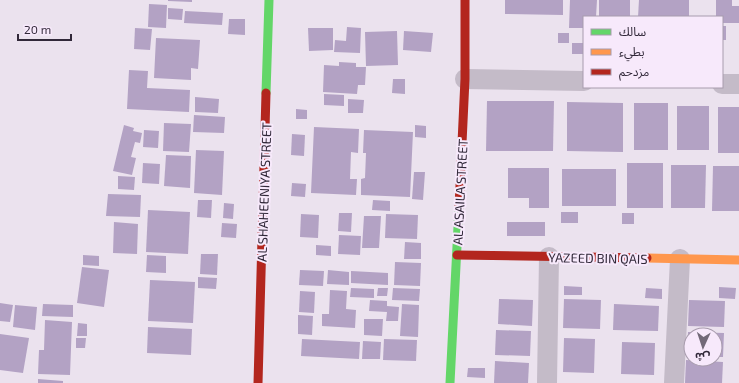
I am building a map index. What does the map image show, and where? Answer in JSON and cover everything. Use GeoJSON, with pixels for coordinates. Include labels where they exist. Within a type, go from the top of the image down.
{"type":"FeatureCollection","features":[{"type":"Feature","properties":{"kind":"street","name":"AL SHAHEENIYA STREET"},"geometry":{"type":"LineString","coordinates":[[258,383],[269,0]]}},
{"type":"Feature","properties":{"kind":"street","name":"AL ASAILA STREET"},"geometry":{"type":"LineString","coordinates":[[450,383],[465,79],[465,0]]}},
{"type":"Feature","properties":{"kind":"street"},"geometry":{"type":"LineString","coordinates":[[465,79],[583,81]]}},
{"type":"Feature","properties":{"kind":"street"},"geometry":{"type":"LineString","coordinates":[[723,84],[739,84]]}},
{"type":"Feature","properties":{"kind":"street","name":"YAZEED BIN QAIS"},"geometry":{"type":"LineString","coordinates":[[457,255],[739,260]]}},
{"type":"Feature","properties":{"kind":"street"},"geometry":{"type":"LineString","coordinates":[[546,383],[549,257]]}},
{"type":"Feature","properties":{"kind":"street"},"geometry":{"type":"LineString","coordinates":[[674,383],[680,259]]}},
{"type":"Feature","properties":{"kind":"building"},"geometry":{"type":"Polygon","coordinates":[[[192,0],[192,2],[168,1],[192,0]]]}},
{"type":"Feature","properties":{"kind":"building"},"geometry":{"type":"Polygon","coordinates":[[[505,0],[563,0],[563,15],[505,14],[505,0]]]}},
{"type":"Feature","properties":{"kind":"building"},"geometry":{"type":"Polygon","coordinates":[[[570,0],[597,0],[596,16],[583,16],[583,28],[569,28],[570,0]]]}},
{"type":"Feature","properties":{"kind":"building"},"geometry":{"type":"Polygon","coordinates":[[[599,0],[630,0],[630,16],[599,16],[599,0]]]}},
{"type":"Feature","properties":{"kind":"building"},"geometry":{"type":"Polygon","coordinates":[[[639,0],[689,0],[689,16],[638,16],[639,0]]]}},
{"type":"Feature","properties":{"kind":"building"},"geometry":{"type":"Polygon","coordinates":[[[716,0],[732,0],[732,6],[739,6],[739,23],[723,23],[723,16],[716,16],[716,0]]]}},
{"type":"Feature","properties":{"kind":"building"},"geometry":{"type":"Polygon","coordinates":[[[149,4],[167,5],[166,28],[148,27],[149,4]]]}},
{"type":"Feature","properties":{"kind":"building"},"geometry":{"type":"Polygon","coordinates":[[[168,8],[183,9],[182,20],[168,19],[168,8]]]}},
{"type":"Feature","properties":{"kind":"building"},"geometry":{"type":"Polygon","coordinates":[[[185,11],[223,13],[222,25],[184,23],[185,11]]]}},
{"type":"Feature","properties":{"kind":"building"},"geometry":{"type":"Polygon","coordinates":[[[229,19],[245,19],[245,35],[228,34],[229,19]]]}},
{"type":"Feature","properties":{"kind":"building"},"geometry":{"type":"Polygon","coordinates":[[[723,26],[726,26],[726,40],[723,40],[723,26]]]}},
{"type":"Feature","properties":{"kind":"building"},"geometry":{"type":"Polygon","coordinates":[[[347,27],[361,28],[360,53],[334,52],[335,40],[346,41],[347,27]]]}},
{"type":"Feature","properties":{"kind":"building"},"geometry":{"type":"Polygon","coordinates":[[[135,28],[152,29],[150,50],[134,49],[135,28]]]}},
{"type":"Feature","properties":{"kind":"building"},"geometry":{"type":"Polygon","coordinates":[[[308,28],[333,28],[333,50],[309,51],[308,28]]]}},
{"type":"Feature","properties":{"kind":"building"},"geometry":{"type":"Polygon","coordinates":[[[397,31],[398,65],[366,66],[365,32],[397,31]]]}},
{"type":"Feature","properties":{"kind":"building"},"geometry":{"type":"Polygon","coordinates":[[[404,31],[433,33],[431,52],[403,50],[404,31]]]}},
{"type":"Feature","properties":{"kind":"building"},"geometry":{"type":"Polygon","coordinates":[[[558,33],[569,33],[569,43],[558,43],[558,33]]]}},
{"type":"Feature","properties":{"kind":"building"},"geometry":{"type":"Polygon","coordinates":[[[156,38],[200,40],[198,69],[191,68],[191,80],[154,78],[156,38]]]}},
{"type":"Feature","properties":{"kind":"building"},"geometry":{"type":"Polygon","coordinates":[[[572,43],[583,43],[583,54],[572,54],[572,43]]]}},
{"type":"Feature","properties":{"kind":"building"},"geometry":{"type":"Polygon","coordinates":[[[339,62],[356,63],[356,67],[366,67],[365,85],[358,85],[357,94],[323,92],[324,65],[339,66],[339,62]]]}},
{"type":"Feature","properties":{"kind":"building"},"geometry":{"type":"Polygon","coordinates":[[[129,70],[148,71],[147,88],[190,90],[189,112],[127,109],[129,70]]]}},
{"type":"Feature","properties":{"kind":"building"},"geometry":{"type":"Polygon","coordinates":[[[393,79],[405,79],[405,94],[392,93],[393,79]]]}},
{"type":"Feature","properties":{"kind":"building"},"geometry":{"type":"Polygon","coordinates":[[[324,94],[344,95],[344,106],[324,105],[324,94]]]}},
{"type":"Feature","properties":{"kind":"building"},"geometry":{"type":"Polygon","coordinates":[[[195,97],[219,99],[218,113],[195,112],[195,97]]]}},
{"type":"Feature","properties":{"kind":"building"},"geometry":{"type":"Polygon","coordinates":[[[348,99],[364,100],[363,113],[348,113],[348,99]]]}},
{"type":"Feature","properties":{"kind":"building"},"geometry":{"type":"Polygon","coordinates":[[[487,101],[554,101],[553,151],[486,151],[487,101]]]}},
{"type":"Feature","properties":{"kind":"building"},"geometry":{"type":"Polygon","coordinates":[[[567,102],[623,103],[623,152],[567,151],[567,102]]]}},
{"type":"Feature","properties":{"kind":"building"},"geometry":{"type":"Polygon","coordinates":[[[634,103],[668,103],[668,150],[634,150],[634,103]]]}},
{"type":"Feature","properties":{"kind":"building"},"geometry":{"type":"Polygon","coordinates":[[[677,106],[709,106],[709,150],[677,150],[677,106]]]}},
{"type":"Feature","properties":{"kind":"building"},"geometry":{"type":"Polygon","coordinates":[[[718,107],[739,107],[739,153],[718,153],[718,107]]]}},
{"type":"Feature","properties":{"kind":"building"},"geometry":{"type":"Polygon","coordinates":[[[296,109],[307,110],[307,119],[296,119],[296,109]]]}},
{"type":"Feature","properties":{"kind":"building"},"geometry":{"type":"Polygon","coordinates":[[[194,115],[225,117],[224,133],[193,132],[194,115]]]}},
{"type":"Feature","properties":{"kind":"building"},"geometry":{"type":"Polygon","coordinates":[[[164,123],[191,124],[189,152],[163,151],[164,123]]]}},
{"type":"Feature","properties":{"kind":"building"},"geometry":{"type":"Polygon","coordinates":[[[124,125],[134,128],[133,131],[142,133],[140,143],[135,142],[131,157],[136,158],[132,175],[113,171],[124,125]]]}},
{"type":"Feature","properties":{"kind":"building"},"geometry":{"type":"Polygon","coordinates":[[[415,125],[426,126],[426,138],[415,137],[415,125]]]}},
{"type":"Feature","properties":{"kind":"building"},"geometry":{"type":"Polygon","coordinates":[[[314,127],[359,129],[358,153],[351,152],[350,179],[357,179],[356,195],[311,193],[314,127]]]}},
{"type":"Feature","properties":{"kind":"building"},"geometry":{"type":"Polygon","coordinates":[[[144,130],[159,131],[158,148],[143,147],[144,130]]]}},
{"type":"Feature","properties":{"kind":"building"},"geometry":{"type":"Polygon","coordinates":[[[364,130],[413,132],[410,197],[361,195],[361,179],[365,178],[366,153],[363,153],[364,130]]]}},
{"type":"Feature","properties":{"kind":"building"},"geometry":{"type":"Polygon","coordinates":[[[292,134],[305,135],[304,156],[291,155],[292,134]]]}},
{"type":"Feature","properties":{"kind":"building"},"geometry":{"type":"Polygon","coordinates":[[[196,150],[224,151],[222,195],[194,193],[196,150]]]}},
{"type":"Feature","properties":{"kind":"building"},"geometry":{"type":"Polygon","coordinates":[[[166,155],[191,156],[190,188],[164,186],[166,155]]]}},
{"type":"Feature","properties":{"kind":"building"},"geometry":{"type":"Polygon","coordinates":[[[143,163],[160,164],[159,184],[142,183],[143,163]]]}},
{"type":"Feature","properties":{"kind":"building"},"geometry":{"type":"Polygon","coordinates":[[[627,163],[663,163],[663,208],[627,208],[627,163]]]}},
{"type":"Feature","properties":{"kind":"building"},"geometry":{"type":"Polygon","coordinates":[[[671,165],[706,165],[705,208],[671,208],[671,165]]]}},
{"type":"Feature","properties":{"kind":"building"},"geometry":{"type":"Polygon","coordinates":[[[713,166],[739,166],[739,211],[712,211],[713,166]]]}},
{"type":"Feature","properties":{"kind":"building"},"geometry":{"type":"Polygon","coordinates":[[[508,168],[549,168],[549,208],[529,208],[529,198],[508,198],[508,168]]]}},
{"type":"Feature","properties":{"kind":"building"},"geometry":{"type":"Polygon","coordinates":[[[562,169],[616,169],[616,206],[562,206],[562,169]]]}},
{"type":"Feature","properties":{"kind":"building"},"geometry":{"type":"Polygon","coordinates":[[[414,172],[425,172],[423,200],[412,199],[414,172]]]}},
{"type":"Feature","properties":{"kind":"building"},"geometry":{"type":"Polygon","coordinates":[[[118,176],[135,177],[134,190],[118,189],[118,176]]]}},
{"type":"Feature","properties":{"kind":"building"},"geometry":{"type":"Polygon","coordinates":[[[292,183],[306,184],[305,197],[291,196],[292,183]]]}},
{"type":"Feature","properties":{"kind":"building"},"geometry":{"type":"Polygon","coordinates":[[[108,194],[141,195],[140,217],[106,216],[108,194]]]}},
{"type":"Feature","properties":{"kind":"building"},"geometry":{"type":"Polygon","coordinates":[[[198,200],[212,200],[211,218],[197,217],[198,200]]]}},
{"type":"Feature","properties":{"kind":"building"},"geometry":{"type":"Polygon","coordinates":[[[373,200],[390,201],[390,211],[372,210],[373,200]]]}},
{"type":"Feature","properties":{"kind":"building"},"geometry":{"type":"Polygon","coordinates":[[[224,203],[234,204],[233,219],[223,218],[224,203]]]}},
{"type":"Feature","properties":{"kind":"building"},"geometry":{"type":"Polygon","coordinates":[[[148,210],[190,212],[188,254],[146,252],[148,210]]]}},
{"type":"Feature","properties":{"kind":"building"},"geometry":{"type":"Polygon","coordinates":[[[561,212],[578,212],[578,223],[561,223],[561,212]]]}},
{"type":"Feature","properties":{"kind":"building"},"geometry":{"type":"Polygon","coordinates":[[[339,213],[352,213],[351,232],[338,231],[339,213]]]}},
{"type":"Feature","properties":{"kind":"building"},"geometry":{"type":"Polygon","coordinates":[[[622,213],[634,213],[634,224],[622,224],[622,213]]]}},
{"type":"Feature","properties":{"kind":"building"},"geometry":{"type":"Polygon","coordinates":[[[301,214],[319,215],[318,238],[300,237],[301,214]]]}},
{"type":"Feature","properties":{"kind":"building"},"geometry":{"type":"Polygon","coordinates":[[[386,214],[418,215],[417,239],[385,238],[386,214]]]}},
{"type":"Feature","properties":{"kind":"building"},"geometry":{"type":"Polygon","coordinates":[[[364,216],[381,216],[379,248],[362,248],[364,216]]]}},
{"type":"Feature","properties":{"kind":"building"},"geometry":{"type":"Polygon","coordinates":[[[114,222],[138,224],[137,254],[113,253],[114,222]]]}},
{"type":"Feature","properties":{"kind":"building"},"geometry":{"type":"Polygon","coordinates":[[[507,222],[545,222],[545,236],[507,236],[507,222]]]}},
{"type":"Feature","properties":{"kind":"building"},"geometry":{"type":"Polygon","coordinates":[[[222,223],[237,224],[236,238],[221,237],[222,223]]]}},
{"type":"Feature","properties":{"kind":"building"},"geometry":{"type":"Polygon","coordinates":[[[339,235],[361,236],[360,255],[338,254],[339,235]]]}},
{"type":"Feature","properties":{"kind":"building"},"geometry":{"type":"Polygon","coordinates":[[[405,242],[421,243],[421,259],[404,259],[405,242]]]}},
{"type":"Feature","properties":{"kind":"building"},"geometry":{"type":"Polygon","coordinates":[[[316,245],[331,246],[331,256],[316,255],[316,245]]]}},
{"type":"Feature","properties":{"kind":"building"},"geometry":{"type":"Polygon","coordinates":[[[201,254],[218,254],[217,275],[200,274],[201,254]]]}},
{"type":"Feature","properties":{"kind":"building"},"geometry":{"type":"Polygon","coordinates":[[[83,255],[99,256],[99,266],[83,265],[83,255]]]}},
{"type":"Feature","properties":{"kind":"building"},"geometry":{"type":"Polygon","coordinates":[[[147,255],[166,256],[166,273],[146,272],[147,255]]]}},
{"type":"Feature","properties":{"kind":"building"},"geometry":{"type":"Polygon","coordinates":[[[395,262],[421,263],[420,286],[394,285],[395,262]]]}},
{"type":"Feature","properties":{"kind":"building"},"geometry":{"type":"Polygon","coordinates":[[[82,267],[109,270],[104,307],[77,303],[82,267]]]}},
{"type":"Feature","properties":{"kind":"building"},"geometry":{"type":"Polygon","coordinates":[[[300,270],[324,271],[323,286],[299,285],[300,270]]]}},
{"type":"Feature","properties":{"kind":"building"},"geometry":{"type":"Polygon","coordinates":[[[328,270],[349,272],[349,285],[327,284],[328,270]]]}},
{"type":"Feature","properties":{"kind":"building"},"geometry":{"type":"Polygon","coordinates":[[[351,271],[388,273],[388,285],[351,283],[351,271]]]}},
{"type":"Feature","properties":{"kind":"building"},"geometry":{"type":"Polygon","coordinates":[[[198,277],[217,278],[216,289],[198,288],[198,277]]]}},
{"type":"Feature","properties":{"kind":"building"},"geometry":{"type":"Polygon","coordinates":[[[150,280],[195,282],[193,323],[148,321],[150,280]]]}},
{"type":"Feature","properties":{"kind":"building"},"geometry":{"type":"Polygon","coordinates":[[[564,286],[582,287],[582,295],[564,295],[564,286]]]}},
{"type":"Feature","properties":{"kind":"building"},"geometry":{"type":"Polygon","coordinates":[[[719,287],[736,288],[735,299],[719,298],[719,287]]]}},
{"type":"Feature","properties":{"kind":"building"},"geometry":{"type":"Polygon","coordinates":[[[351,288],[374,289],[374,298],[350,297],[351,288]]]}},
{"type":"Feature","properties":{"kind":"building"},"geometry":{"type":"Polygon","coordinates":[[[378,288],[388,288],[387,296],[377,296],[378,288]]]}},
{"type":"Feature","properties":{"kind":"building"},"geometry":{"type":"Polygon","coordinates":[[[393,288],[420,289],[419,301],[392,300],[393,288]]]}},
{"type":"Feature","properties":{"kind":"building"},"geometry":{"type":"Polygon","coordinates":[[[646,288],[662,289],[662,299],[645,298],[646,288]]]}},
{"type":"Feature","properties":{"kind":"building"},"geometry":{"type":"Polygon","coordinates":[[[330,290],[347,291],[346,309],[356,310],[355,328],[322,326],[322,314],[329,314],[330,290]]]}},
{"type":"Feature","properties":{"kind":"building"},"geometry":{"type":"Polygon","coordinates":[[[300,291],[315,292],[314,313],[299,312],[300,291]]]}},
{"type":"Feature","properties":{"kind":"building"},"geometry":{"type":"Polygon","coordinates":[[[499,299],[533,300],[532,326],[498,324],[499,299]]]}},
{"type":"Feature","properties":{"kind":"building"},"geometry":{"type":"Polygon","coordinates":[[[564,299],[601,300],[600,329],[563,328],[564,299]]]}},
{"type":"Feature","properties":{"kind":"building"},"geometry":{"type":"Polygon","coordinates":[[[370,300],[387,301],[387,306],[399,307],[398,321],[386,321],[387,312],[369,311],[370,300]]]}},
{"type":"Feature","properties":{"kind":"building"},"geometry":{"type":"Polygon","coordinates":[[[689,300],[725,301],[724,327],[688,326],[689,300]]]}},
{"type":"Feature","properties":{"kind":"building"},"geometry":{"type":"Polygon","coordinates":[[[0,303],[13,305],[10,322],[0,321],[0,303]]]}},
{"type":"Feature","properties":{"kind":"building"},"geometry":{"type":"Polygon","coordinates":[[[43,304],[73,305],[73,317],[42,316],[43,304]]]}},
{"type":"Feature","properties":{"kind":"building"},"geometry":{"type":"Polygon","coordinates":[[[402,304],[419,305],[418,337],[400,336],[402,304]]]}},
{"type":"Feature","properties":{"kind":"building"},"geometry":{"type":"Polygon","coordinates":[[[614,304],[659,306],[658,331],[613,330],[614,304]]]}},
{"type":"Feature","properties":{"kind":"building"},"geometry":{"type":"Polygon","coordinates":[[[15,305],[37,307],[35,330],[13,327],[15,305]]]}},
{"type":"Feature","properties":{"kind":"building"},"geometry":{"type":"Polygon","coordinates":[[[298,315],[313,316],[312,335],[298,334],[298,315]]]}},
{"type":"Feature","properties":{"kind":"building"},"geometry":{"type":"Polygon","coordinates":[[[364,319],[383,319],[382,336],[364,335],[364,319]]]}},
{"type":"Feature","properties":{"kind":"building"},"geometry":{"type":"Polygon","coordinates":[[[45,320],[72,322],[70,375],[38,374],[39,350],[44,350],[45,320]]]}},
{"type":"Feature","properties":{"kind":"building"},"geometry":{"type":"Polygon","coordinates":[[[78,323],[87,324],[87,336],[77,336],[78,323]]]}},
{"type":"Feature","properties":{"kind":"building"},"geometry":{"type":"Polygon","coordinates":[[[148,327],[192,329],[191,355],[147,353],[148,327]]]}},
{"type":"Feature","properties":{"kind":"building"},"geometry":{"type":"Polygon","coordinates":[[[496,330],[531,331],[530,356],[495,355],[496,330]]]}},
{"type":"Feature","properties":{"kind":"building"},"geometry":{"type":"Polygon","coordinates":[[[723,333],[724,333],[723,357],[723,333]]]}},
{"type":"Feature","properties":{"kind":"building"},"geometry":{"type":"Polygon","coordinates":[[[0,334],[29,338],[23,373],[0,370],[0,334]]]}},
{"type":"Feature","properties":{"kind":"building"},"geometry":{"type":"Polygon","coordinates":[[[76,338],[86,338],[85,348],[76,348],[76,338]]]}},
{"type":"Feature","properties":{"kind":"building"},"geometry":{"type":"Polygon","coordinates":[[[564,338],[595,339],[594,373],[563,372],[564,338]]]}},
{"type":"Feature","properties":{"kind":"building"},"geometry":{"type":"Polygon","coordinates":[[[302,339],[360,342],[359,359],[301,356],[302,339]]]}},
{"type":"Feature","properties":{"kind":"building"},"geometry":{"type":"Polygon","coordinates":[[[384,339],[417,340],[416,361],[383,360],[384,339]]]}},
{"type":"Feature","properties":{"kind":"building"},"geometry":{"type":"Polygon","coordinates":[[[363,341],[381,342],[380,359],[362,359],[363,341]]]}},
{"type":"Feature","properties":{"kind":"building"},"geometry":{"type":"Polygon","coordinates":[[[622,342],[655,343],[654,375],[621,374],[622,342]]]}},
{"type":"Feature","properties":{"kind":"building"},"geometry":{"type":"Polygon","coordinates":[[[495,361],[529,363],[528,383],[494,383],[495,361]]]}},
{"type":"Feature","properties":{"kind":"building"},"geometry":{"type":"Polygon","coordinates":[[[686,367],[723,367],[722,383],[685,383],[686,367]]]}},
{"type":"Feature","properties":{"kind":"building"},"geometry":{"type":"Polygon","coordinates":[[[468,368],[485,368],[485,378],[467,377],[468,368]]]}},
{"type":"Feature","properties":{"kind":"building"},"geometry":{"type":"Polygon","coordinates":[[[38,379],[63,381],[63,383],[38,383],[38,379]]]}},
{"type":"Feature","properties":{"kind":"traffic: fast"},"geometry":{"type":"LineString","coordinates":[[266,93],[269,0]]}},
{"type":"Feature","properties":{"kind":"traffic: fast"},"geometry":{"type":"LineString","coordinates":[[450,383],[459,207]]}},
{"type":"Feature","properties":{"kind":"traffic: slow"},"geometry":{"type":"LineString","coordinates":[[647,258],[739,260]]}},
{"type":"Feature","properties":{"kind":"traffic: jam"},"geometry":{"type":"LineString","coordinates":[[459,207],[465,79],[465,0]]}},
{"type":"Feature","properties":{"kind":"traffic: jam"},"geometry":{"type":"LineString","coordinates":[[258,383],[266,93]]}},
{"type":"Feature","properties":{"kind":"traffic: jam"},"geometry":{"type":"LineString","coordinates":[[457,255],[647,258]]}}]}
